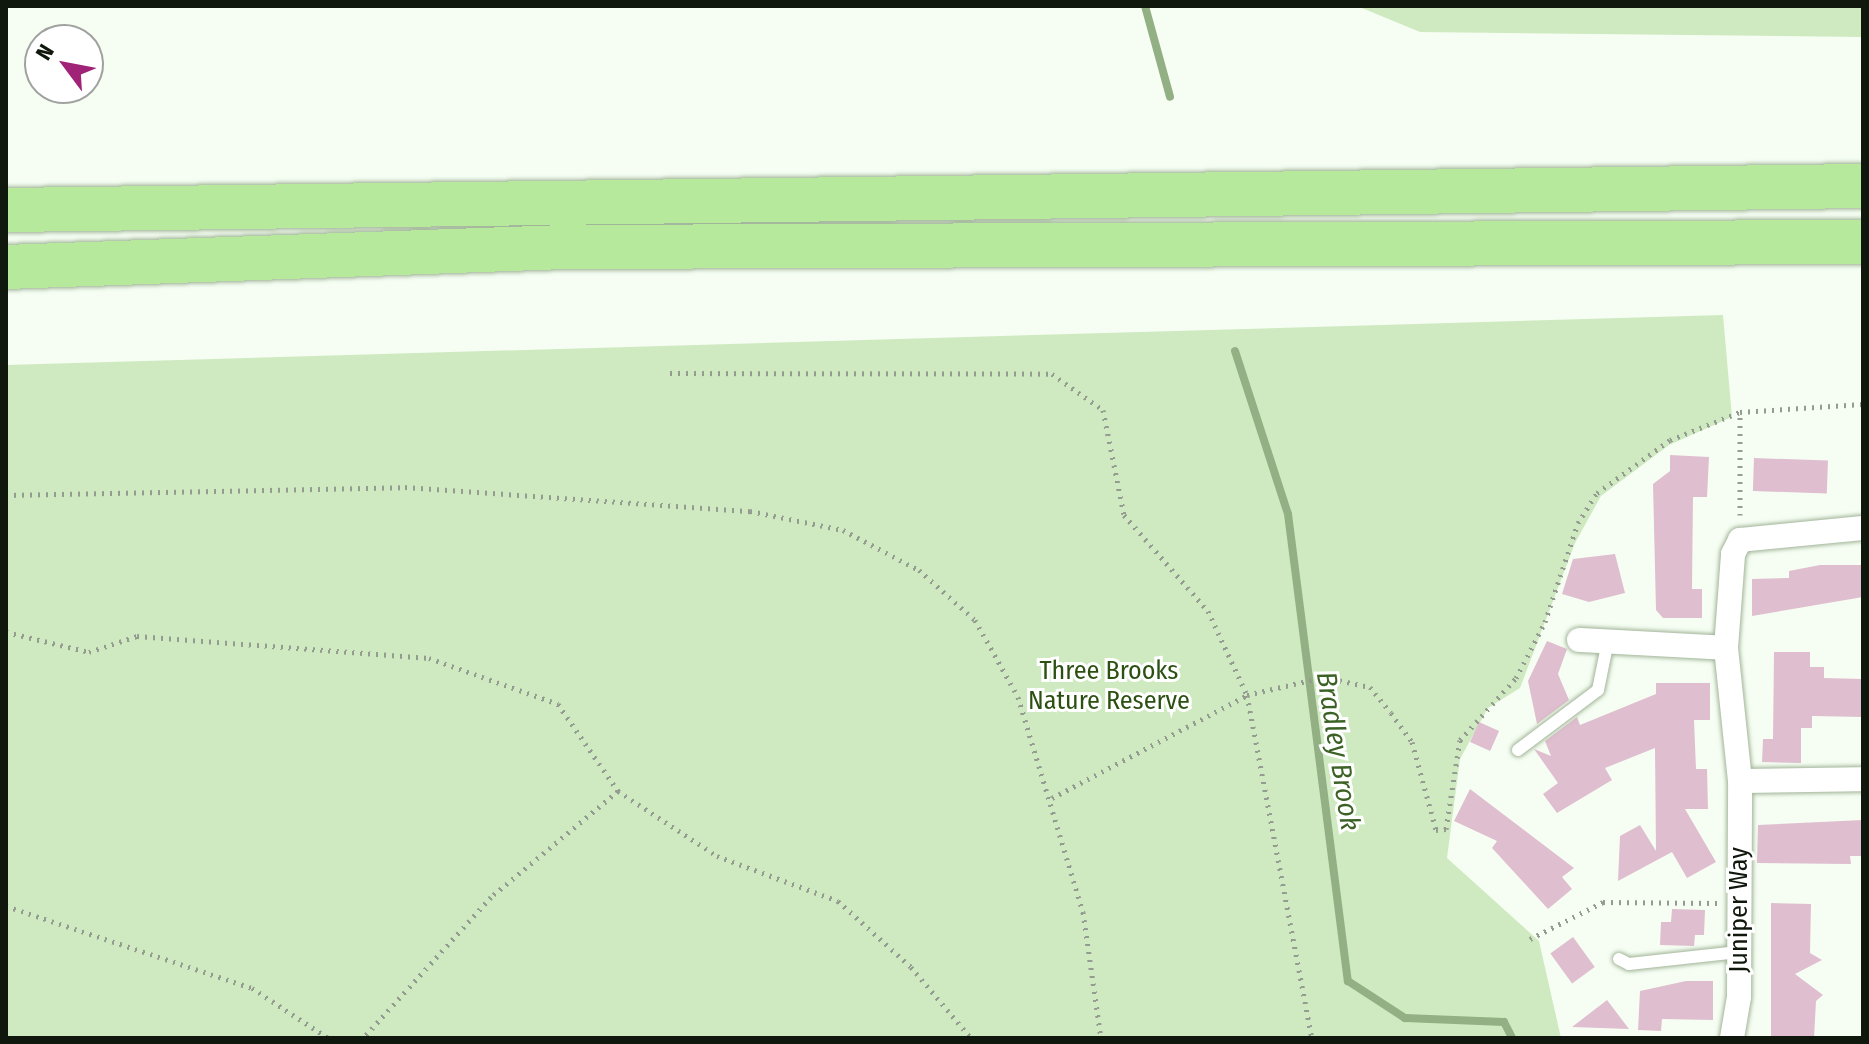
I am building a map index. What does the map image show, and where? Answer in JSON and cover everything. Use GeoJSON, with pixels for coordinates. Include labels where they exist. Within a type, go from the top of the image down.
{"type":"FeatureCollection","features":[{"type":"Feature","properties":{"kind":"highway"},"geometry":{"type":"LineString","coordinates":[[6,210],[1863,186]]}},
{"type":"Feature","properties":{"kind":"highway"},"geometry":{"type":"LineString","coordinates":[[6,267],[565,247],[1863,242]]}},
{"type":"Feature","properties":{"kind":"street"},"geometry":{"type":"LineString","coordinates":[[1740,540],[1863,528]]}},
{"type":"Feature","properties":{"kind":"street","name":"Juniper Way"},"geometry":{"type":"LineString","coordinates":[[1732,1038],[1738,952],[1740,781],[1726,648],[1740,540]]}},
{"type":"Feature","properties":{"kind":"street"},"geometry":{"type":"LineString","coordinates":[[1579,640],[1726,648]]}},
{"type":"Feature","properties":{"kind":"street"},"geometry":{"type":"LineString","coordinates":[[1740,781],[1863,779]]}},
{"type":"Feature","properties":{"kind":"lane"},"geometry":{"type":"LineString","coordinates":[[1518,750],[1598,690],[1608,641]]}},
{"type":"Feature","properties":{"kind":"lane"},"geometry":{"type":"LineString","coordinates":[[1619,959],[1629,964],[1738,952]]}},
{"type":"Feature","properties":{"kind":"path"},"geometry":{"type":"LineString","coordinates":[[670,373],[1052,374],[1103,410],[1124,515],[1208,611],[1247,695],[1312,1038]]}},
{"type":"Feature","properties":{"kind":"path"},"geometry":{"type":"LineString","coordinates":[[1052,798],[1247,695],[1324,677],[1370,687],[1391,713],[1412,742],[1436,830],[1446,829],[1460,740],[1516,678],[1545,622],[1578,523],[1597,493],[1670,440],[1740,412],[1863,404]]}},
{"type":"Feature","properties":{"kind":"path"},"geometry":{"type":"LineString","coordinates":[[1740,412],[1740,540]]}},
{"type":"Feature","properties":{"kind":"path"},"geometry":{"type":"LineString","coordinates":[[6,495],[405,487],[750,511],[843,530],[919,570],[975,620],[1018,697],[1052,798],[1083,912],[1101,1038]]}},
{"type":"Feature","properties":{"kind":"path"},"geometry":{"type":"LineString","coordinates":[[6,632],[89,652],[137,636],[429,658],[558,704],[618,791],[717,856],[838,901],[911,967],[971,1038]]}},
{"type":"Feature","properties":{"kind":"path"},"geometry":{"type":"LineString","coordinates":[[363,1038],[491,897],[618,791]]}},
{"type":"Feature","properties":{"kind":"path"},"geometry":{"type":"LineString","coordinates":[[1530,939],[1603,902],[1738,903]]}},
{"type":"Feature","properties":{"kind":"path"},"geometry":{"type":"LineString","coordinates":[[6,906],[252,988],[328,1038]]}},
{"type":"Feature","properties":{"kind":"green space"},"geometry":{"type":"Polygon","coordinates":[[[1357,6],[1863,6],[1863,37],[1420,32],[1357,6]]]}},
{"type":"Feature","properties":{"kind":"green space","name":"Three Brooks Nature Reserve"},"geometry":{"type":"Polygon","coordinates":[[[1723,315],[1732,417],[1669,445],[1601,496],[1575,543],[1520,688],[1488,708],[1460,759],[1447,858],[1539,941],[1561,1038],[6,1038],[6,365],[1723,315]]]}},
{"type":"Feature","properties":{"kind":"building"},"geometry":{"type":"Polygon","coordinates":[[[1670,455],[1709,457],[1707,497],[1693,497],[1692,589],[1702,589],[1702,618],[1663,618],[1656,610],[1653,484],[1670,471],[1670,455]]]}},
{"type":"Feature","properties":{"kind":"building"},"geometry":{"type":"Polygon","coordinates":[[[1754,458],[1828,461],[1827,494],[1753,491],[1754,458]]]}},
{"type":"Feature","properties":{"kind":"building"},"geometry":{"type":"Polygon","coordinates":[[[1615,554],[1625,593],[1589,602],[1562,594],[1573,559],[1615,554]]]}},
{"type":"Feature","properties":{"kind":"building"},"geometry":{"type":"Polygon","coordinates":[[[1820,565],[1863,565],[1863,597],[1752,616],[1752,579],[1789,578],[1789,571],[1820,565]]]}},
{"type":"Feature","properties":{"kind":"building"},"geometry":{"type":"Polygon","coordinates":[[[1547,641],[1567,649],[1558,674],[1569,700],[1537,724],[1528,681],[1547,641]]]}},
{"type":"Feature","properties":{"kind":"building"},"geometry":{"type":"Polygon","coordinates":[[[1774,652],[1810,652],[1810,667],[1824,667],[1824,678],[1863,679],[1863,717],[1812,716],[1812,728],[1801,728],[1801,763],[1762,762],[1763,739],[1773,739],[1774,652]]]}},
{"type":"Feature","properties":{"kind":"building"},"geometry":{"type":"Polygon","coordinates":[[[1656,683],[1710,683],[1710,720],[1694,720],[1696,769],[1707,769],[1708,809],[1685,809],[1716,862],[1687,878],[1672,852],[1618,881],[1620,836],[1640,825],[1656,851],[1655,748],[1605,768],[1612,780],[1557,813],[1543,794],[1558,783],[1534,749],[1551,756],[1545,741],[1577,717],[1580,725],[1656,694],[1656,683]]]}},
{"type":"Feature","properties":{"kind":"building"},"geometry":{"type":"Polygon","coordinates":[[[1479,722],[1499,731],[1490,751],[1470,742],[1479,722]]]}},
{"type":"Feature","properties":{"kind":"building"},"geometry":{"type":"Polygon","coordinates":[[[1470,789],[1574,868],[1562,877],[1572,889],[1548,909],[1492,848],[1497,841],[1454,821],[1470,789]]]}},
{"type":"Feature","properties":{"kind":"building"},"geometry":{"type":"Polygon","coordinates":[[[1863,820],[1863,856],[1850,856],[1851,864],[1757,863],[1758,825],[1863,820]]]}},
{"type":"Feature","properties":{"kind":"building"},"geometry":{"type":"Polygon","coordinates":[[[1771,903],[1811,904],[1810,953],[1822,960],[1795,974],[1823,995],[1816,1001],[1814,1038],[1771,1038],[1771,903]]]}},
{"type":"Feature","properties":{"kind":"building"},"geometry":{"type":"Polygon","coordinates":[[[1672,909],[1705,910],[1704,935],[1695,935],[1694,946],[1660,945],[1661,922],[1671,922],[1672,909]]]}},
{"type":"Feature","properties":{"kind":"building"},"geometry":{"type":"Polygon","coordinates":[[[1573,937],[1595,967],[1572,983],[1550,953],[1573,937]]]}},
{"type":"Feature","properties":{"kind":"building"},"geometry":{"type":"Polygon","coordinates":[[[1686,981],[1713,981],[1713,1020],[1662,1019],[1661,1031],[1638,1030],[1640,991],[1686,981]]]}},
{"type":"Feature","properties":{"kind":"building"},"geometry":{"type":"Polygon","coordinates":[[[1607,1000],[1629,1029],[1572,1027],[1607,1000]]]}},
{"type":"Feature","properties":{"kind":"waterway"},"geometry":{"type":"LineString","coordinates":[[1145,6],[1170,97]]}},
{"type":"Feature","properties":{"kind":"waterway","name":"Bradley Brook"},"geometry":{"type":"LineString","coordinates":[[1235,351],[1288,514],[1348,981],[1405,1018],[1504,1022],[1512,1038]]}}]}
